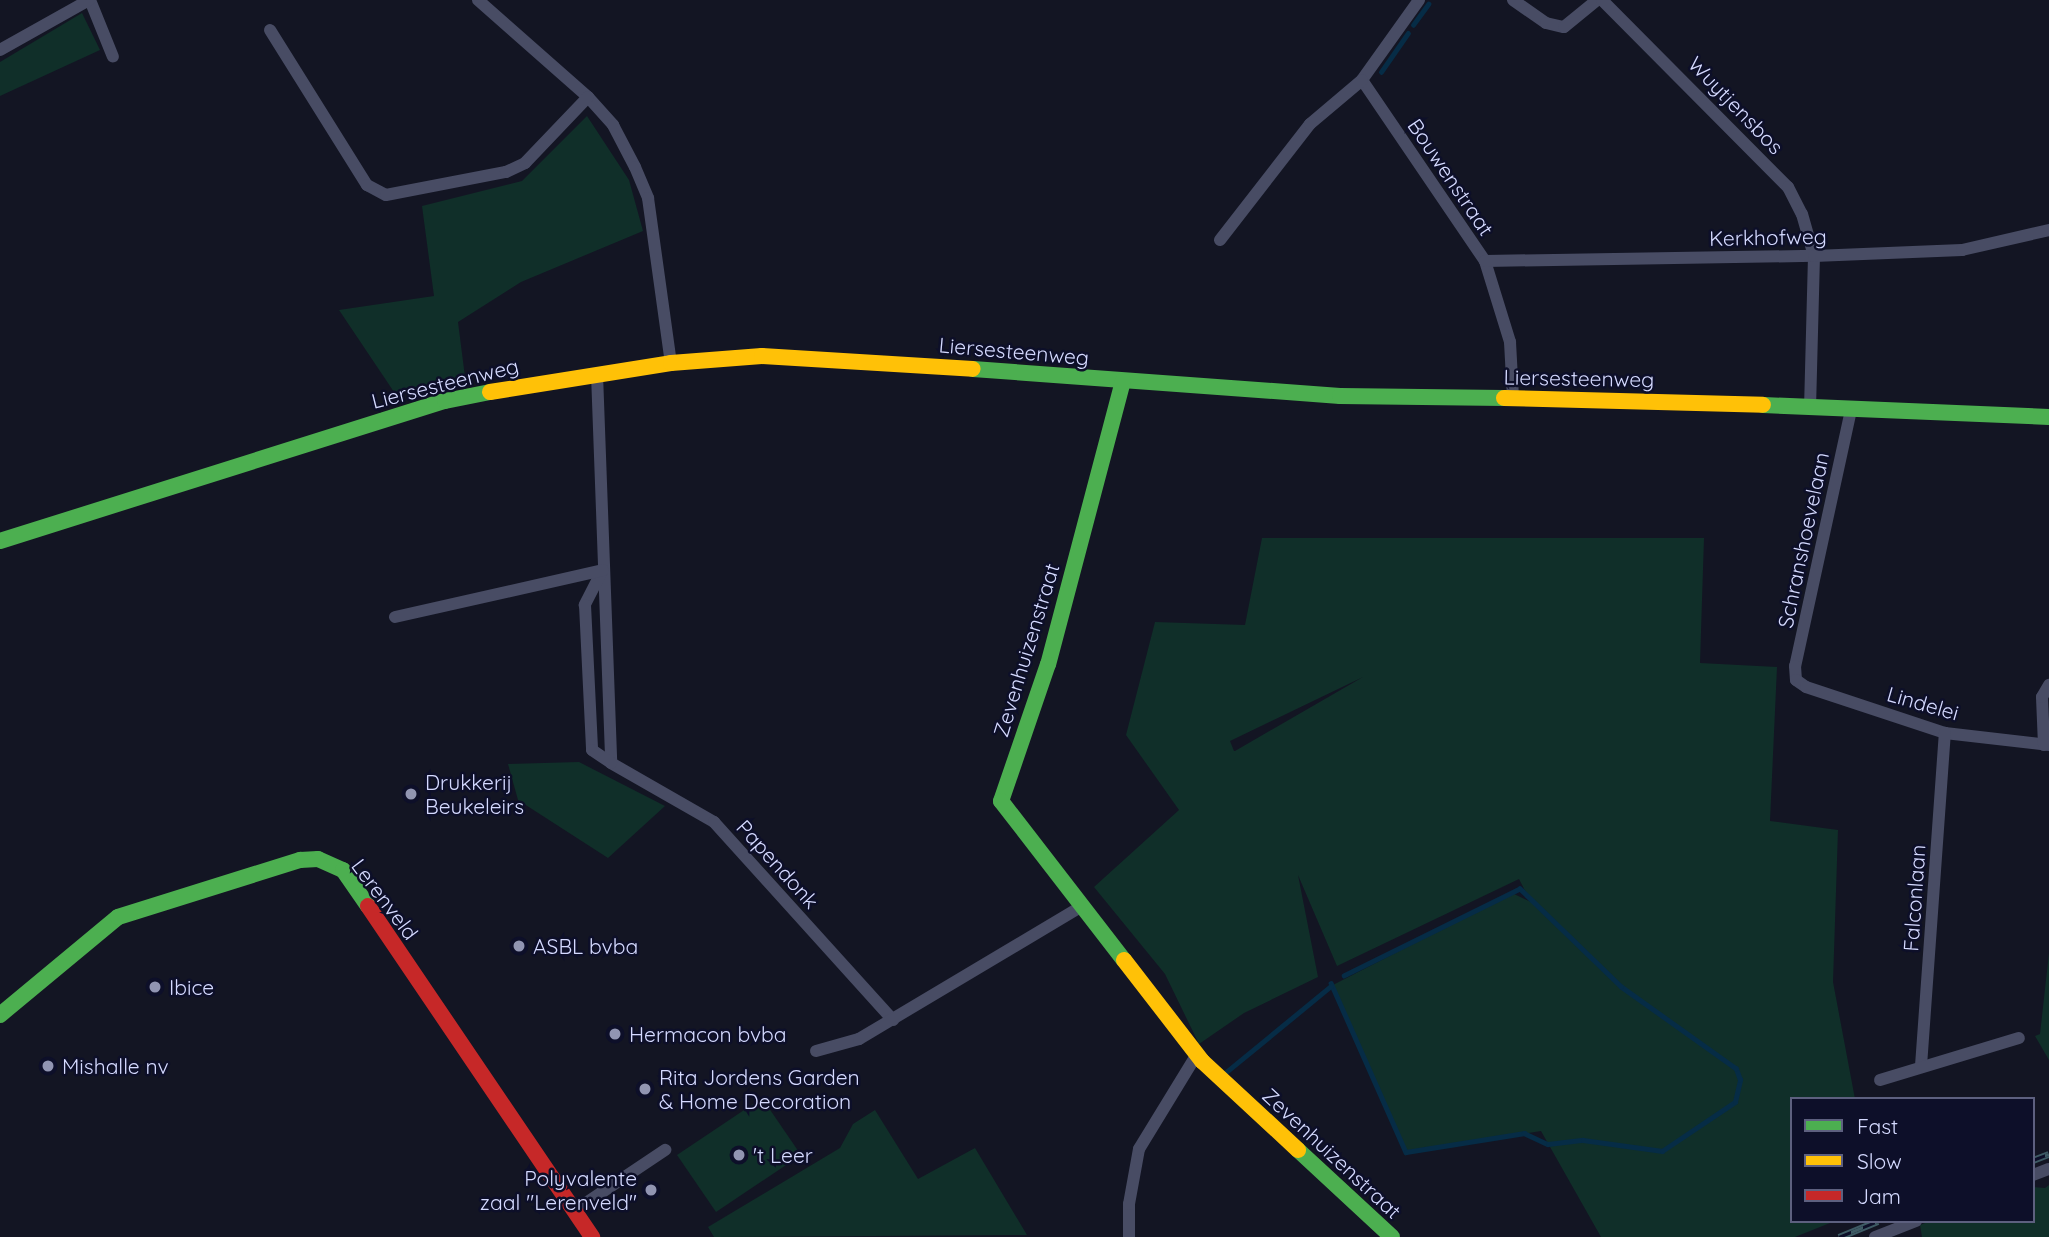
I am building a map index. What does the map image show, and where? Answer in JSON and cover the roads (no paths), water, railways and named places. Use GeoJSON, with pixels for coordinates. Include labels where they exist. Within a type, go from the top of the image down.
{"type":"FeatureCollection","features":[{"type":"Feature","properties":{"kind":"street"},"geometry":{"type":"LineString","coordinates":[[0,50],[89,0],[113,57]]}},
{"type":"Feature","properties":{"kind":"street"},"geometry":{"type":"LineString","coordinates":[[478,0],[588,97],[613,125],[648,198],[671,363]]}},
{"type":"Feature","properties":{"kind":"street"},"geometry":{"type":"LineString","coordinates":[[1220,240],[1310,124],[1362,80],[1419,0]]}},
{"type":"Feature","properties":{"kind":"street","name":"Wuytjensbos"},"geometry":{"type":"LineString","coordinates":[[1513,0],[1546,23],[1564,27],[1600,0],[1788,187],[1802,215],[1814,256],[1810,405]]}},
{"type":"Feature","properties":{"kind":"street"},"geometry":{"type":"LineString","coordinates":[[270,30],[367,185],[386,195],[506,173],[525,163],[588,97]]}},
{"type":"Feature","properties":{"kind":"street","name":"Bouwenstraat"},"geometry":{"type":"LineString","coordinates":[[1362,80],[1485,261],[1510,342],[1513,397]]}},
{"type":"Feature","properties":{"kind":"street","name":"Kerkhofweg"},"geometry":{"type":"LineString","coordinates":[[1485,261],[1814,256],[1962,250],[2049,230]]}},
{"type":"Feature","properties":{"kind":"street","name":"Liersesteenweg"},"geometry":{"type":"LineString","coordinates":[[0,541],[445,401],[526,384],[671,363],[762,356],[842,359],[1340,396],[1513,397],[1810,405],[1852,410],[2049,417]]}},
{"type":"Feature","properties":{"kind":"street","name":"Papendonk"},"geometry":{"type":"LineString","coordinates":[[597,374],[611,763]]}},
{"type":"Feature","properties":{"kind":"street","name":"Zevenhuizenstraat"},"geometry":{"type":"LineString","coordinates":[[1124,381],[1048,664],[1001,802],[1197,1054],[1392,1237]]}},
{"type":"Feature","properties":{"kind":"street","name":"Schranshoevelaan"},"geometry":{"type":"LineString","coordinates":[[1796,680],[1795,666],[1852,410]]}},
{"type":"Feature","properties":{"kind":"street"},"geometry":{"type":"LineString","coordinates":[[395,617],[603,570]]}},
{"type":"Feature","properties":{"kind":"street","name":"Papendonk"},"geometry":{"type":"LineString","coordinates":[[603,570],[585,605],[592,750],[714,822],[892,1020]]}},
{"type":"Feature","properties":{"kind":"street","name":"Lindelei"},"geometry":{"type":"LineString","coordinates":[[1796,680],[1806,687],[1945,733],[2047,745],[2042,697],[2049,685]]}},
{"type":"Feature","properties":{"kind":"street","name":"Falconlaan"},"geometry":{"type":"LineString","coordinates":[[1921,1066],[1945,733]]}},
{"type":"Feature","properties":{"kind":"street","name":"Lerenveld"},"geometry":{"type":"LineString","coordinates":[[0,1015],[118,917],[300,860],[318,859],[343,870],[592,1237]]}},
{"type":"Feature","properties":{"kind":"street"},"geometry":{"type":"LineString","coordinates":[[816,1051],[859,1039],[1082,906]]}},
{"type":"Feature","properties":{"kind":"street"},"geometry":{"type":"LineString","coordinates":[[1880,1080],[2019,1038]]}},
{"type":"Feature","properties":{"kind":"street"},"geometry":{"type":"LineString","coordinates":[[1129,1237],[1129,1204],[1139,1149],[1197,1054]]}},
{"type":"Feature","properties":{"kind":"street"},"geometry":{"type":"LineString","coordinates":[[574,1211],[665,1150]]}},
{"type":"Feature","properties":{"kind":"street"},"geometry":{"type":"LineString","coordinates":[[1875,1237],[1911,1223]]}},
{"type":"Feature","properties":{"kind":"waterway"},"geometry":{"type":"LineString","coordinates":[[1413,25],[1428,4]]}},
{"type":"Feature","properties":{"kind":"waterway"},"geometry":{"type":"LineString","coordinates":[[1381,72],[1408,33]]}},
{"type":"Feature","properties":{"kind":"waterway"},"geometry":{"type":"LineString","coordinates":[[1331,983],[1406,1152],[1524,1133],[1548,1144],[1583,1140],[1662,1151],[1735,1102],[1740,1080],[1736,1069],[1621,987],[1520,889],[1344,976]]}},
{"type":"Feature","properties":{"kind":"waterway"},"geometry":{"type":"LineString","coordinates":[[1225,1073],[1331,986]]}},
{"type":"Feature","properties":{"kind":"railway"},"geometry":{"type":"LineString","coordinates":[[2035,1159],[2049,1154]]}},
{"type":"Feature","properties":{"kind":"railway"},"geometry":{"type":"LineString","coordinates":[[1839,1237],[1873,1223]]}},
{"type":"Feature","properties":{"kind":"place","name":"Drukkerij Beukeleirs"},"geometry":{"type":"Point","coordinates":[411,794]}},
{"type":"Feature","properties":{"kind":"place","name":"ASBL bvba"},"geometry":{"type":"Point","coordinates":[519,946]}},
{"type":"Feature","properties":{"kind":"place","name":"Ibice"},"geometry":{"type":"Point","coordinates":[155,987]}},
{"type":"Feature","properties":{"kind":"place","name":"Hermacon bvba"},"geometry":{"type":"Point","coordinates":[615,1034]}},
{"type":"Feature","properties":{"kind":"place","name":"Mishalle nv"},"geometry":{"type":"Point","coordinates":[48,1066]}},
{"type":"Feature","properties":{"kind":"place","name":"Rita Jordens Garden & Home Decoration"},"geometry":{"type":"Point","coordinates":[645,1089]}},
{"type":"Feature","properties":{"kind":"place","name":"'t Leer"},"geometry":{"type":"Point","coordinates":[739,1155]}},
{"type":"Feature","properties":{"kind":"place","name":"Polyvalente zaal \"Lerenveld\""},"geometry":{"type":"Point","coordinates":[651,1190]}}]}
